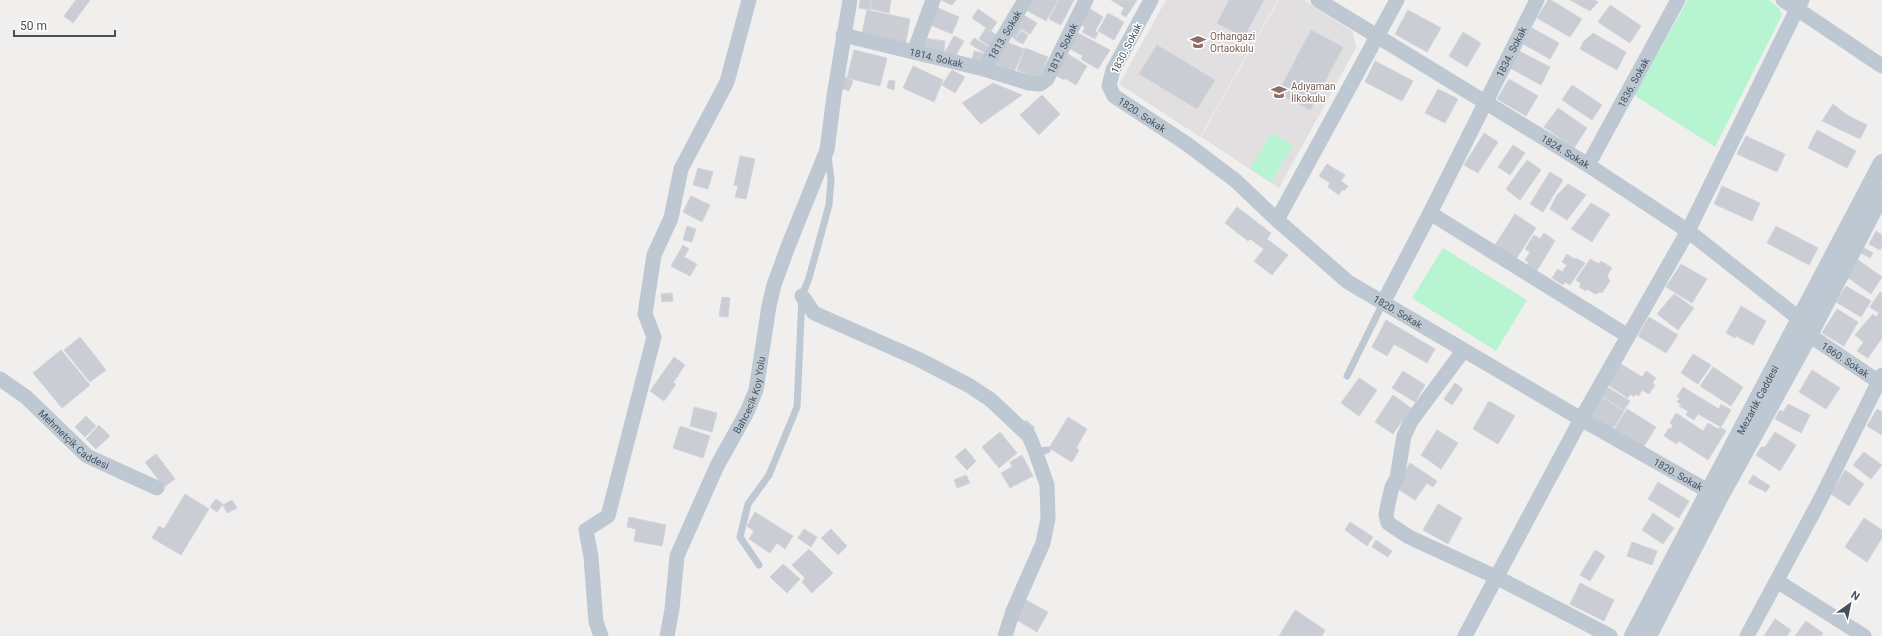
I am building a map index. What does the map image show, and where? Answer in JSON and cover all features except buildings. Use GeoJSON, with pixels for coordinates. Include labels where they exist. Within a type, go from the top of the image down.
{"type":"FeatureCollection","features":[{"type":"Feature","properties":{"kind":"street"},"geometry":{"type":"LineString","coordinates":[[601,636],[596,622],[591,557],[586,530],[608,516],[654,337],[645,314],[654,254],[671,218],[681,169],[728,82],[749,0]]}},
{"type":"Feature","properties":{"kind":"street","name":"Bahcecik Koy Yolu"},"geometry":{"type":"LineString","coordinates":[[667,636],[672,609],[677,556],[717,466],[747,412],[756,390],[769,306],[774,285],[827,150],[843,35],[850,0]]}},
{"type":"Feature","properties":{"kind":"street"},"geometry":{"type":"LineString","coordinates":[[914,52],[933,0]]}},
{"type":"Feature","properties":{"kind":"street","name":"1813. Sokak"},"geometry":{"type":"LineString","coordinates":[[984,69],[1025,0]]}},
{"type":"Feature","properties":{"kind":"street","name":"1812. Sokak"},"geometry":{"type":"LineString","coordinates":[[1029,83],[1040,84],[1047,79],[1086,0]]}},
{"type":"Feature","properties":{"kind":"street","name":"1830. Sokak"},"geometry":{"type":"LineString","coordinates":[[1114,96],[1109,86],[1113,70],[1151,0]]}},
{"type":"Feature","properties":{"kind":"street","name":"1824. Sokak"},"geometry":{"type":"LineString","coordinates":[[1318,0],[1588,165],[1688,231],[1805,328]]}},
{"type":"Feature","properties":{"kind":"street"},"geometry":{"type":"LineString","coordinates":[[1277,220],[1396,0]]}},
{"type":"Feature","properties":{"kind":"street","name":"1834. Sokak"},"geometry":{"type":"LineString","coordinates":[[1383,303],[1486,103],[1536,0]]}},
{"type":"Feature","properties":{"kind":"street","name":"1836. Sokak"},"geometry":{"type":"LineString","coordinates":[[1588,165],[1678,0]]}},
{"type":"Feature","properties":{"kind":"street"},"geometry":{"type":"LineString","coordinates":[[1783,0],[1799,5],[1882,66]]}},
{"type":"Feature","properties":{"kind":"street"},"geometry":{"type":"LineString","coordinates":[[1465,636],[1581,419],[1688,231],[1799,5]]}},
{"type":"Feature","properties":{"kind":"street","name":"1814. Sokak"},"geometry":{"type":"LineString","coordinates":[[843,35],[984,69],[1029,83]]}},
{"type":"Feature","properties":{"kind":"street","name":"1820. Sokak"},"geometry":{"type":"LineString","coordinates":[[1114,96],[1193,148],[1236,181],[1277,220],[1348,282],[1463,351],[1708,491]]}},
{"type":"Feature","properties":{"kind":"street","name":"Mezarlık Caddesi"},"geometry":{"type":"LineString","coordinates":[[1648,636],[1805,328],[1882,163]]}},
{"type":"Feature","properties":{"kind":"street","name":"Mezarlık Caddesi"},"geometry":{"type":"LineString","coordinates":[[1633,636],[1708,491],[1805,328],[1882,194]]}},
{"type":"Feature","properties":{"kind":"street"},"geometry":{"type":"LineString","coordinates":[[1430,213],[1628,336]]}},
{"type":"Feature","properties":{"kind":"street"},"geometry":{"type":"LineString","coordinates":[[802,296],[814,313],[918,359],[957,379],[991,400],[1029,436],[1042,451],[1047,485],[1048,518],[1043,543],[1015,605],[1005,636]]}},
{"type":"Feature","properties":{"kind":"street","name":"1860. Sokak"},"geometry":{"type":"LineString","coordinates":[[1805,328],[1881,380]]}},
{"type":"Feature","properties":{"kind":"street"},"geometry":{"type":"LineString","coordinates":[[1463,351],[1408,426],[1404,436],[1397,478],[1392,487],[1386,515],[1388,523],[1409,537],[1496,577],[1610,636]]}},
{"type":"Feature","properties":{"kind":"street","name":"Mehmetçik Caddesi"},"geometry":{"type":"LineString","coordinates":[[0,379],[26,396],[87,456],[156,488]]}},
{"type":"Feature","properties":{"kind":"street"},"geometry":{"type":"LineString","coordinates":[[1747,636],[1820,500],[1881,380]]}},
{"type":"Feature","properties":{"kind":"street"},"geometry":{"type":"LineString","coordinates":[[1777,581],[1864,636]]}},
{"type":"Feature","properties":{"kind":"lane"},"geometry":{"type":"LineString","coordinates":[[759,564],[740,537],[748,504],[769,475],[797,407],[802,296],[809,278],[829,205],[831,179],[827,150]]}},
{"type":"Feature","properties":{"kind":"lane"},"geometry":{"type":"LineString","coordinates":[[1347,376],[1383,303]]}},
{"type":"Feature","properties":{"kind":"shaded area","name":"Orhangazi Ortaokulu"},"geometry":{"type":"Polygon","coordinates":[[[1166,0],[1278,0],[1200,137],[1119,84],[1166,0]]]}},
{"type":"Feature","properties":{"kind":"shaded area","name":"Adıyaman İlkokulu"},"geometry":{"type":"Polygon","coordinates":[[[1279,0],[1304,0],[1353,32],[1356,48],[1279,188],[1201,137],[1279,0]]]}},
{"type":"Feature","properties":{"kind":"green space"},"geometry":{"type":"Polygon","coordinates":[[[1688,0],[1769,0],[1779,8],[1782,15],[1715,147],[1634,95],[1688,0]]]}},
{"type":"Feature","properties":{"kind":"green space"},"geometry":{"type":"Polygon","coordinates":[[[1272,133],[1293,145],[1271,182],[1250,169],[1272,133]]]}},
{"type":"Feature","properties":{"kind":"green space"},"geometry":{"type":"Polygon","coordinates":[[[1443,248],[1527,300],[1496,351],[1412,298],[1443,248]]]}},
{"type":"Feature","properties":{"kind":"place","name":"Orhangazi Ortaokulu"},"geometry":{"type":"Point","coordinates":[1198,42]}},
{"type":"Feature","properties":{"kind":"place","name":"Adıyaman İlkokulu"},"geometry":{"type":"Point","coordinates":[1279,92]}}]}
